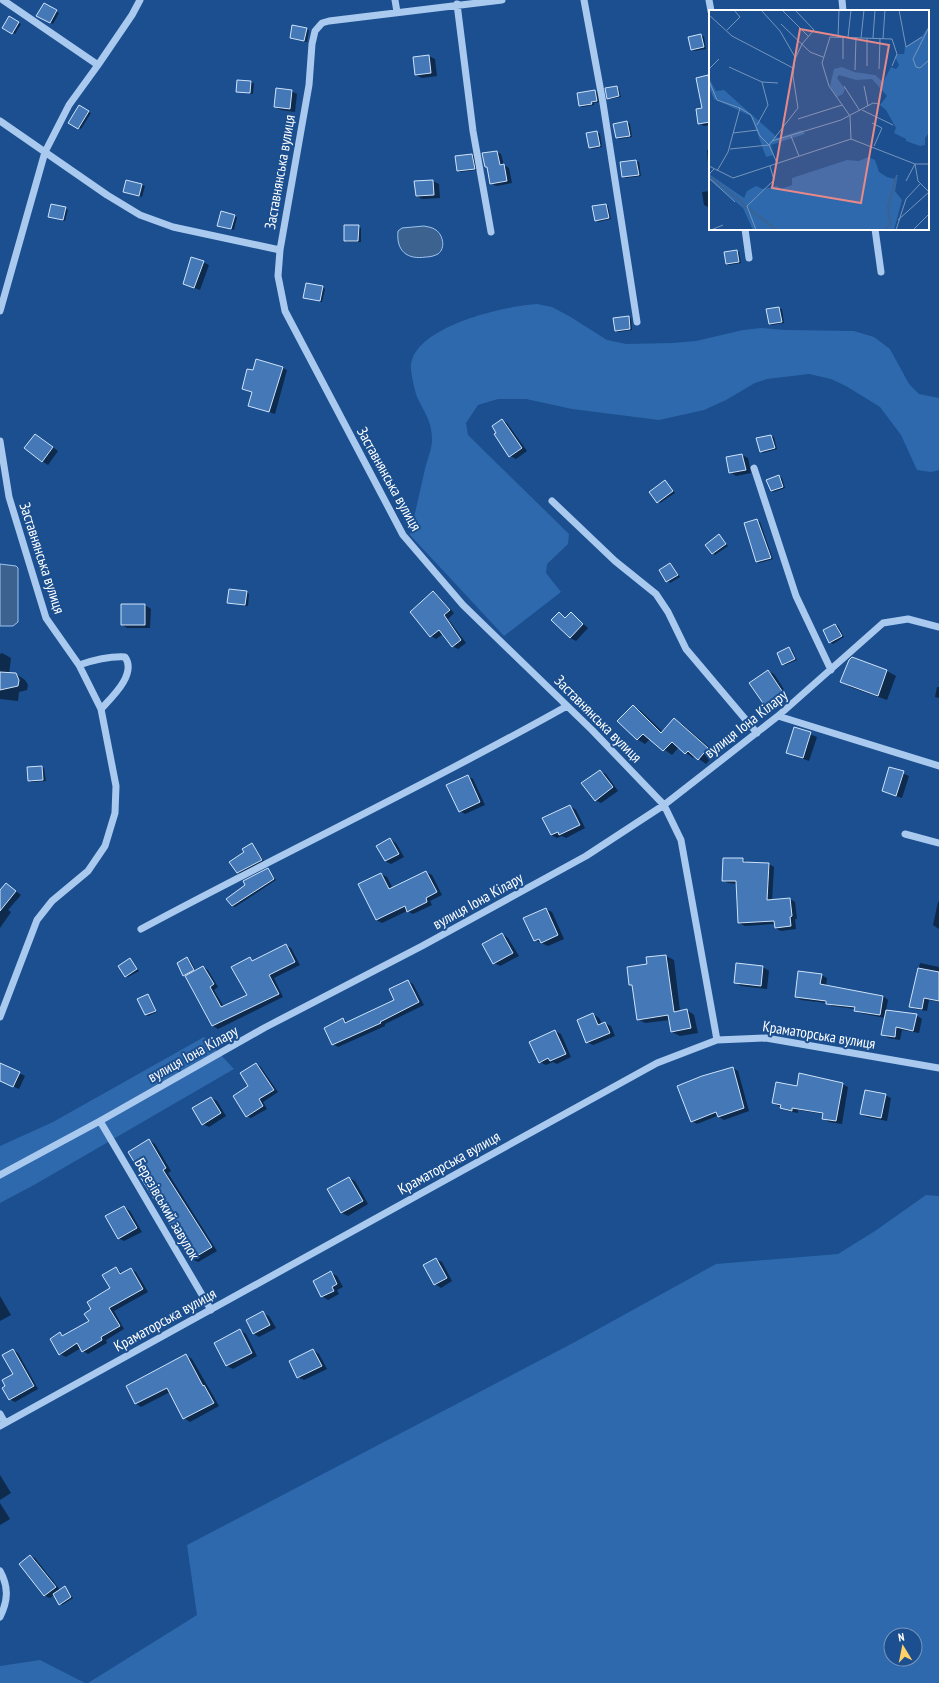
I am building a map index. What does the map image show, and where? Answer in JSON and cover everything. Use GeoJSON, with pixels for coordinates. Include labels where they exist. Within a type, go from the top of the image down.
{"type":"FeatureCollection","features":[{"type":"Feature","properties":{"kind":"street"},"geometry":{"type":"LineString","coordinates":[[3,0],[98,65]]}},
{"type":"Feature","properties":{"kind":"street"},"geometry":{"type":"LineString","coordinates":[[0,311],[1,300],[45,152],[69,105],[132,15],[140,0]]}},
{"type":"Feature","properties":{"kind":"street"},"geometry":{"type":"LineString","coordinates":[[395,0],[397,12]]}},
{"type":"Feature","properties":{"kind":"street","name":"Заставнянська вулиця"},"geometry":{"type":"LineString","coordinates":[[502,0],[457,4],[330,21],[322,24],[315,31],[312,44],[310,85],[280,250],[278,276],[285,311],[403,535],[463,605],[567,706],[664,804],[681,840],[717,1040]]}},
{"type":"Feature","properties":{"kind":"street"},"geometry":{"type":"LineString","coordinates":[[584,0],[603,103],[637,322]]}},
{"type":"Feature","properties":{"kind":"street"},"geometry":{"type":"LineString","coordinates":[[709,0],[711,10]]}},
{"type":"Feature","properties":{"kind":"street"},"geometry":{"type":"LineString","coordinates":[[842,0],[843,10]]}},
{"type":"Feature","properties":{"kind":"street"},"geometry":{"type":"LineString","coordinates":[[457,4],[473,131],[491,232]]}},
{"type":"Feature","properties":{"kind":"street"},"geometry":{"type":"LineString","coordinates":[[0,121],[107,195],[140,214],[173,227],[280,250]]}},
{"type":"Feature","properties":{"kind":"street"},"geometry":{"type":"LineString","coordinates":[[745,230],[749,258]]}},
{"type":"Feature","properties":{"kind":"street"},"geometry":{"type":"LineString","coordinates":[[875,230],[881,272]]}},
{"type":"Feature","properties":{"kind":"street","name":"Заставнянська вулиця"},"geometry":{"type":"LineString","coordinates":[[0,442],[9,497],[46,618],[79,665],[102,709],[116,786],[115,813],[105,846],[88,870],[52,901],[38,920],[0,1017]]}},
{"type":"Feature","properties":{"kind":"street"},"geometry":{"type":"LineString","coordinates":[[754,468],[796,596],[831,670]]}},
{"type":"Feature","properties":{"kind":"street"},"geometry":{"type":"LineString","coordinates":[[552,502],[615,561],[656,594],[668,612],[686,649],[756,733]]}},
{"type":"Feature","properties":{"kind":"street","name":"вулиця Іона Кілару"},"geometry":{"type":"LineString","coordinates":[[0,1175],[100,1121],[264,1028],[422,946],[586,856],[664,804],[778,716],[883,623],[908,619],[939,626]]}},
{"type":"Feature","properties":{"kind":"street"},"geometry":{"type":"LineString","coordinates":[[79,665],[95,660],[117,657],[125,657],[128,661],[128,671],[125,680],[102,709]]}},
{"type":"Feature","properties":{"kind":"street"},"geometry":{"type":"LineString","coordinates":[[141,929],[239,877],[489,750],[567,706]]}},
{"type":"Feature","properties":{"kind":"street"},"geometry":{"type":"LineString","coordinates":[[778,716],[939,766]]}},
{"type":"Feature","properties":{"kind":"street"},"geometry":{"type":"LineString","coordinates":[[905,834],[939,843]]}},
{"type":"Feature","properties":{"kind":"street","name":"Краматорська вулиця"},"geometry":{"type":"LineString","coordinates":[[3,1425],[657,1063],[717,1040],[766,1038],[939,1068]]}},
{"type":"Feature","properties":{"kind":"street","name":"Березівський завулок"},"geometry":{"type":"LineString","coordinates":[[100,1121],[211,1310]]}},
{"type":"Feature","properties":{"kind":"street"},"geometry":{"type":"LineString","coordinates":[[0,1414],[3,1425]]}},
{"type":"Feature","properties":{"kind":"street"},"geometry":{"type":"LineString","coordinates":[[0,1571],[6,1581],[6,1604],[0,1617]]}},
{"type":"Feature","properties":{"kind":"shaded area"},"geometry":{"type":"Polygon","coordinates":[[[424,226],[434,229],[442,238],[443,245],[438,254],[419,258],[404,253],[399,244],[398,231],[402,228],[424,226]]]}},
{"type":"Feature","properties":{"kind":"shaded area"},"geometry":{"type":"Polygon","coordinates":[[[537,304],[552,307],[607,340],[626,344],[696,341],[743,330],[761,328],[785,330],[854,331],[874,337],[890,349],[909,384],[919,394],[939,398],[939,470],[931,472],[917,470],[901,435],[880,407],[846,386],[831,379],[809,374],[767,379],[755,383],[726,400],[704,410],[659,420],[572,409],[526,399],[498,399],[478,405],[466,423],[468,435],[569,534],[568,544],[547,564],[546,573],[561,592],[504,636],[410,535],[432,440],[432,433],[427,416],[416,394],[411,370],[414,355],[425,342],[441,331],[482,314],[537,304]]]}},
{"type":"Feature","properties":{"kind":"shaded area"},"geometry":{"type":"Polygon","coordinates":[[[0,564],[16,566],[18,568],[18,622],[13,626],[0,626],[0,564]]]}},
{"type":"Feature","properties":{"kind":"shaded area"},"geometry":{"type":"Polygon","coordinates":[[[204,1037],[234,1069],[34,1185],[0,1203],[0,1146],[53,1122],[204,1037]]]}},
{"type":"Feature","properties":{"kind":"shaded area"},"geometry":{"type":"Polygon","coordinates":[[[926,1195],[939,1196],[939,1683],[88,1683],[197,1615],[187,1545],[573,1343],[716,1264],[838,1254],[875,1231],[926,1195]]]}},
{"type":"Feature","properties":{"kind":"shaded area"},"geometry":{"type":"Polygon","coordinates":[[[40,1660],[85,1683],[0,1683],[0,1666],[40,1660]]]}},
{"type":"Feature","properties":{"kind":"building"},"geometry":{"type":"Polygon","coordinates":[[[44,3],[57,10],[50,23],[36,16],[44,3]]]}},
{"type":"Feature","properties":{"kind":"building"},"geometry":{"type":"Polygon","coordinates":[[[9,16],[19,22],[12,34],[2,28],[9,16]]]}},
{"type":"Feature","properties":{"kind":"building"},"geometry":{"type":"Polygon","coordinates":[[[292,25],[307,28],[304,41],[290,38],[292,25]]]}},
{"type":"Feature","properties":{"kind":"building"},"geometry":{"type":"Polygon","coordinates":[[[701,34],[704,47],[691,50],[688,37],[701,34]]]}},
{"type":"Feature","properties":{"kind":"building"},"geometry":{"type":"Polygon","coordinates":[[[429,55],[431,73],[415,75],[413,57],[429,55]]]}},
{"type":"Feature","properties":{"kind":"building"},"geometry":{"type":"Polygon","coordinates":[[[708,75],[709,80],[709,122],[698,124],[696,109],[702,108],[696,78],[708,75]]]}},
{"type":"Feature","properties":{"kind":"building"},"geometry":{"type":"Polygon","coordinates":[[[237,80],[251,81],[250,93],[236,92],[237,80]]]}},
{"type":"Feature","properties":{"kind":"building"},"geometry":{"type":"Polygon","coordinates":[[[617,86],[619,96],[607,99],[605,88],[617,86]]]}},
{"type":"Feature","properties":{"kind":"building"},"geometry":{"type":"Polygon","coordinates":[[[276,88],[292,90],[290,109],[274,107],[276,88]]]}},
{"type":"Feature","properties":{"kind":"building"},"geometry":{"type":"Polygon","coordinates":[[[595,90],[597,101],[591,102],[592,104],[579,106],[577,93],[595,90]]]}},
{"type":"Feature","properties":{"kind":"building"},"geometry":{"type":"Polygon","coordinates":[[[79,105],[89,111],[78,129],[68,123],[79,105]]]}},
{"type":"Feature","properties":{"kind":"building"},"geometry":{"type":"Polygon","coordinates":[[[627,121],[630,136],[616,138],[613,124],[627,121]]]}},
{"type":"Feature","properties":{"kind":"building"},"geometry":{"type":"Polygon","coordinates":[[[597,131],[600,146],[589,148],[586,133],[597,131]]]}},
{"type":"Feature","properties":{"kind":"building"},"geometry":{"type":"Polygon","coordinates":[[[497,151],[500,165],[504,164],[507,181],[490,184],[487,167],[485,167],[482,153],[497,151]]]}},
{"type":"Feature","properties":{"kind":"building"},"geometry":{"type":"Polygon","coordinates":[[[472,154],[475,169],[457,171],[455,156],[472,154]]]}},
{"type":"Feature","properties":{"kind":"building"},"geometry":{"type":"Polygon","coordinates":[[[636,160],[639,175],[622,177],[620,162],[636,160]]]}},
{"type":"Feature","properties":{"kind":"building"},"geometry":{"type":"Polygon","coordinates":[[[126,180],[142,184],[139,196],[123,192],[126,180]]]}},
{"type":"Feature","properties":{"kind":"building"},"geometry":{"type":"Polygon","coordinates":[[[433,180],[434,195],[416,196],[414,181],[433,180]]]}},
{"type":"Feature","properties":{"kind":"building"},"geometry":{"type":"Polygon","coordinates":[[[51,204],[66,207],[63,220],[48,217],[51,204]]]}},
{"type":"Feature","properties":{"kind":"building"},"geometry":{"type":"Polygon","coordinates":[[[606,204],[609,218],[595,221],[592,206],[606,204]]]}},
{"type":"Feature","properties":{"kind":"building"},"geometry":{"type":"Polygon","coordinates":[[[221,211],[235,215],[231,229],[217,226],[221,211]]]}},
{"type":"Feature","properties":{"kind":"building"},"geometry":{"type":"Polygon","coordinates":[[[344,225],[359,225],[358,241],[344,241],[344,225]]]}},
{"type":"Feature","properties":{"kind":"building"},"geometry":{"type":"Polygon","coordinates":[[[737,250],[739,262],[726,264],[724,252],[737,250]]]}},
{"type":"Feature","properties":{"kind":"building"},"geometry":{"type":"Polygon","coordinates":[[[191,257],[204,261],[194,288],[183,284],[191,257]]]}},
{"type":"Feature","properties":{"kind":"building"},"geometry":{"type":"Polygon","coordinates":[[[306,283],[323,286],[320,301],[303,298],[306,283]]]}},
{"type":"Feature","properties":{"kind":"building"},"geometry":{"type":"Polygon","coordinates":[[[779,307],[782,322],[769,324],[766,309],[779,307]]]}},
{"type":"Feature","properties":{"kind":"building"},"geometry":{"type":"Polygon","coordinates":[[[629,316],[630,329],[615,331],[613,318],[629,316]]]}},
{"type":"Feature","properties":{"kind":"building"},"geometry":{"type":"Polygon","coordinates":[[[256,359],[283,367],[269,412],[248,406],[252,392],[242,389],[247,369],[253,370],[256,359]]]}},
{"type":"Feature","properties":{"kind":"building"},"geometry":{"type":"Polygon","coordinates":[[[502,419],[522,448],[509,457],[494,434],[496,433],[492,426],[502,419]]]}},
{"type":"Feature","properties":{"kind":"building"},"geometry":{"type":"Polygon","coordinates":[[[35,434],[53,447],[42,462],[24,448],[35,434]]]}},
{"type":"Feature","properties":{"kind":"building"},"geometry":{"type":"Polygon","coordinates":[[[771,435],[775,448],[760,452],[756,438],[771,435]]]}},
{"type":"Feature","properties":{"kind":"building"},"geometry":{"type":"Polygon","coordinates":[[[742,454],[746,470],[729,473],[726,457],[742,454]]]}},
{"type":"Feature","properties":{"kind":"building"},"geometry":{"type":"Polygon","coordinates":[[[779,475],[783,487],[771,491],[766,480],[779,475]]]}},
{"type":"Feature","properties":{"kind":"building"},"geometry":{"type":"Polygon","coordinates":[[[665,480],[673,491],[657,503],[649,492],[665,480]]]}},
{"type":"Feature","properties":{"kind":"building"},"geometry":{"type":"Polygon","coordinates":[[[757,519],[771,558],[756,562],[744,523],[757,519]]]}},
{"type":"Feature","properties":{"kind":"building"},"geometry":{"type":"Polygon","coordinates":[[[719,534],[726,544],[712,554],[705,545],[719,534]]]}},
{"type":"Feature","properties":{"kind":"building"},"geometry":{"type":"Polygon","coordinates":[[[670,563],[678,575],[666,582],[659,570],[670,563]]]}},
{"type":"Feature","properties":{"kind":"building"},"geometry":{"type":"Polygon","coordinates":[[[229,589],[247,591],[245,605],[227,603],[229,589]]]}},
{"type":"Feature","properties":{"kind":"building"},"geometry":{"type":"Polygon","coordinates":[[[433,591],[450,610],[444,615],[461,640],[452,647],[439,630],[430,637],[410,612],[433,591]]]}},
{"type":"Feature","properties":{"kind":"building"},"geometry":{"type":"Polygon","coordinates":[[[121,604],[145,604],[145,625],[121,625],[121,604]]]}},
{"type":"Feature","properties":{"kind":"building"},"geometry":{"type":"Polygon","coordinates":[[[559,612],[565,618],[571,612],[583,624],[570,638],[551,620],[559,612]]]}},
{"type":"Feature","properties":{"kind":"building"},"geometry":{"type":"Polygon","coordinates":[[[835,624],[842,636],[829,643],[823,630],[835,624]]]}},
{"type":"Feature","properties":{"kind":"building"},"geometry":{"type":"Polygon","coordinates":[[[789,647],[795,659],[782,665],[777,653],[789,647]]]}},
{"type":"Feature","properties":{"kind":"building"},"geometry":{"type":"Polygon","coordinates":[[[852,657],[887,670],[878,696],[840,682],[849,660],[852,657]]]}},
{"type":"Feature","properties":{"kind":"building"},"geometry":{"type":"Polygon","coordinates":[[[768,670],[784,694],[765,706],[749,683],[768,670]]]}},
{"type":"Feature","properties":{"kind":"building"},"geometry":{"type":"Polygon","coordinates":[[[0,672],[16,673],[19,680],[18,686],[0,690],[0,672]]]}},
{"type":"Feature","properties":{"kind":"building"},"geometry":{"type":"Polygon","coordinates":[[[633,705],[661,733],[674,718],[708,748],[698,760],[688,751],[685,754],[672,742],[663,751],[643,734],[637,740],[617,721],[633,705]]]}},
{"type":"Feature","properties":{"kind":"building"},"geometry":{"type":"Polygon","coordinates":[[[794,727],[811,732],[803,758],[786,753],[794,727]]]}},
{"type":"Feature","properties":{"kind":"building"},"geometry":{"type":"Polygon","coordinates":[[[42,766],[43,780],[28,781],[27,767],[42,766]]]}},
{"type":"Feature","properties":{"kind":"building"},"geometry":{"type":"Polygon","coordinates":[[[889,767],[904,771],[896,796],[882,791],[889,767]]]}},
{"type":"Feature","properties":{"kind":"building"},"geometry":{"type":"Polygon","coordinates":[[[600,770],[613,787],[595,801],[581,783],[600,770]]]}},
{"type":"Feature","properties":{"kind":"building"},"geometry":{"type":"Polygon","coordinates":[[[468,775],[480,802],[459,812],[446,785],[468,775]]]}},
{"type":"Feature","properties":{"kind":"building"},"geometry":{"type":"Polygon","coordinates":[[[570,805],[580,825],[559,835],[558,832],[551,835],[542,818],[570,805]]]}},
{"type":"Feature","properties":{"kind":"building"},"geometry":{"type":"Polygon","coordinates":[[[390,838],[399,854],[385,861],[376,846],[390,838]]]}},
{"type":"Feature","properties":{"kind":"building"},"geometry":{"type":"Polygon","coordinates":[[[252,843],[262,860],[237,873],[229,862],[244,852],[242,849],[252,843]]]}},
{"type":"Feature","properties":{"kind":"building"},"geometry":{"type":"Polygon","coordinates":[[[723,858],[743,858],[743,862],[769,863],[767,900],[790,898],[792,916],[790,917],[791,926],[775,928],[774,921],[738,923],[736,881],[722,881],[723,858]]]}},
{"type":"Feature","properties":{"kind":"building"},"geometry":{"type":"Polygon","coordinates":[[[268,868],[274,879],[232,906],[226,899],[245,885],[243,881],[268,868]]]}},
{"type":"Feature","properties":{"kind":"building"},"geometry":{"type":"Polygon","coordinates":[[[426,871],[437,892],[426,898],[427,902],[407,912],[405,906],[376,920],[358,884],[381,873],[389,889],[426,871]]]}},
{"type":"Feature","properties":{"kind":"building"},"geometry":{"type":"Polygon","coordinates":[[[6,883],[16,891],[0,911],[0,890],[6,883]]]}},
{"type":"Feature","properties":{"kind":"building"},"geometry":{"type":"Polygon","coordinates":[[[546,908],[558,935],[541,943],[539,939],[534,941],[523,918],[546,908]]]}},
{"type":"Feature","properties":{"kind":"building"},"geometry":{"type":"Polygon","coordinates":[[[502,933],[513,953],[493,964],[482,944],[502,933]]]}},
{"type":"Feature","properties":{"kind":"building"},"geometry":{"type":"Polygon","coordinates":[[[286,944],[295,962],[269,975],[279,994],[212,1026],[185,976],[203,966],[214,984],[210,987],[221,1007],[247,995],[231,967],[250,957],[252,961],[286,944]]]}},
{"type":"Feature","properties":{"kind":"building"},"geometry":{"type":"Polygon","coordinates":[[[666,955],[674,1012],[687,1009],[691,1028],[671,1032],[668,1015],[637,1020],[632,985],[629,985],[627,967],[647,964],[646,957],[666,955]]]}},
{"type":"Feature","properties":{"kind":"building"},"geometry":{"type":"Polygon","coordinates":[[[187,957],[194,970],[183,976],[177,963],[187,957]]]}},
{"type":"Feature","properties":{"kind":"building"},"geometry":{"type":"Polygon","coordinates":[[[130,958],[137,969],[125,977],[118,966],[130,958]]]}},
{"type":"Feature","properties":{"kind":"building"},"geometry":{"type":"Polygon","coordinates":[[[736,963],[763,966],[761,986],[734,983],[736,963]]]}},
{"type":"Feature","properties":{"kind":"building"},"geometry":{"type":"Polygon","coordinates":[[[918,968],[939,972],[939,1001],[924,998],[922,1009],[909,1007],[918,968]]]}},
{"type":"Feature","properties":{"kind":"building"},"geometry":{"type":"Polygon","coordinates":[[[798,971],[822,974],[820,984],[883,996],[880,1015],[854,1011],[855,1007],[826,1004],[826,1001],[795,997],[798,971]]]}},
{"type":"Feature","properties":{"kind":"building"},"geometry":{"type":"Polygon","coordinates":[[[408,980],[419,1002],[380,1022],[381,1023],[332,1045],[324,1028],[343,1018],[345,1023],[394,1000],[389,989],[408,980]]]}},
{"type":"Feature","properties":{"kind":"building"},"geometry":{"type":"Polygon","coordinates":[[[148,994],[156,1011],[145,1015],[137,999],[148,994]]]}},
{"type":"Feature","properties":{"kind":"building"},"geometry":{"type":"Polygon","coordinates":[[[886,1010],[917,1014],[913,1031],[896,1027],[895,1037],[881,1035],[886,1010]]]}},
{"type":"Feature","properties":{"kind":"building"},"geometry":{"type":"Polygon","coordinates":[[[593,1013],[598,1025],[605,1022],[610,1033],[586,1043],[577,1020],[593,1013]]]}},
{"type":"Feature","properties":{"kind":"building"},"geometry":{"type":"Polygon","coordinates":[[[555,1030],[566,1054],[550,1061],[548,1058],[539,1063],[529,1042],[555,1030]]]}},
{"type":"Feature","properties":{"kind":"building"},"geometry":{"type":"Polygon","coordinates":[[[0,1063],[20,1072],[13,1087],[0,1081],[0,1063]]]}},
{"type":"Feature","properties":{"kind":"building"},"geometry":{"type":"Polygon","coordinates":[[[256,1063],[274,1090],[259,1099],[263,1106],[246,1117],[233,1096],[248,1086],[240,1073],[256,1063]]]}},
{"type":"Feature","properties":{"kind":"building"},"geometry":{"type":"Polygon","coordinates":[[[733,1067],[744,1108],[718,1117],[716,1112],[691,1122],[677,1086],[702,1076],[733,1067]]]}},
{"type":"Feature","properties":{"kind":"building"},"geometry":{"type":"Polygon","coordinates":[[[799,1073],[843,1083],[836,1121],[822,1119],[823,1113],[792,1108],[792,1111],[780,1108],[781,1105],[772,1103],[776,1082],[797,1086],[799,1073]]]}},
{"type":"Feature","properties":{"kind":"building"},"geometry":{"type":"Polygon","coordinates":[[[865,1090],[886,1094],[881,1118],[860,1114],[865,1090]]]}},
{"type":"Feature","properties":{"kind":"building"},"geometry":{"type":"Polygon","coordinates":[[[211,1097],[221,1113],[202,1125],[192,1108],[211,1097]]]}},
{"type":"Feature","properties":{"kind":"building"},"geometry":{"type":"Polygon","coordinates":[[[149,1139],[166,1168],[163,1170],[212,1247],[192,1259],[139,1175],[141,1173],[128,1152],[149,1139]]]}},
{"type":"Feature","properties":{"kind":"building"},"geometry":{"type":"Polygon","coordinates":[[[349,1177],[363,1201],[341,1213],[327,1189],[349,1177]]]}},
{"type":"Feature","properties":{"kind":"building"},"geometry":{"type":"Polygon","coordinates":[[[124,1206],[137,1228],[118,1239],[105,1216],[124,1206]]]}},
{"type":"Feature","properties":{"kind":"building"},"geometry":{"type":"Polygon","coordinates":[[[436,1258],[447,1278],[434,1285],[423,1265],[436,1258]]]}},
{"type":"Feature","properties":{"kind":"building"},"geometry":{"type":"Polygon","coordinates":[[[116,1267],[120,1274],[131,1268],[143,1289],[109,1308],[120,1326],[101,1337],[102,1340],[82,1352],[77,1343],[59,1355],[50,1339],[60,1332],[62,1336],[89,1321],[84,1314],[91,1309],[87,1302],[110,1288],[102,1275],[116,1267]]]}},
{"type":"Feature","properties":{"kind":"building"},"geometry":{"type":"Polygon","coordinates":[[[331,1271],[337,1284],[332,1287],[334,1291],[321,1297],[313,1281],[331,1271]]]}},
{"type":"Feature","properties":{"kind":"building"},"geometry":{"type":"Polygon","coordinates":[[[263,1311],[270,1325],[253,1334],[246,1320],[263,1311]]]}},
{"type":"Feature","properties":{"kind":"building"},"geometry":{"type":"Polygon","coordinates":[[[240,1329],[252,1353],[226,1366],[214,1343],[240,1329]]]}},
{"type":"Feature","properties":{"kind":"building"},"geometry":{"type":"Polygon","coordinates":[[[13,1349],[34,1386],[9,1400],[2,1388],[5,1386],[2,1380],[13,1374],[2,1355],[13,1349]]]}},
{"type":"Feature","properties":{"kind":"building"},"geometry":{"type":"Polygon","coordinates":[[[313,1349],[322,1366],[297,1378],[289,1361],[313,1349]]]}},
{"type":"Feature","properties":{"kind":"building"},"geometry":{"type":"Polygon","coordinates":[[[186,1354],[214,1403],[183,1419],[167,1388],[135,1404],[126,1386],[186,1354]]]}},
{"type":"Feature","properties":{"kind":"building"},"geometry":{"type":"Polygon","coordinates":[[[30,1555],[56,1587],[44,1596],[19,1564],[30,1555]]]}},
{"type":"Feature","properties":{"kind":"building"},"geometry":{"type":"Polygon","coordinates":[[[65,1586],[71,1597],[59,1605],[53,1594],[65,1586]]]}}]}
